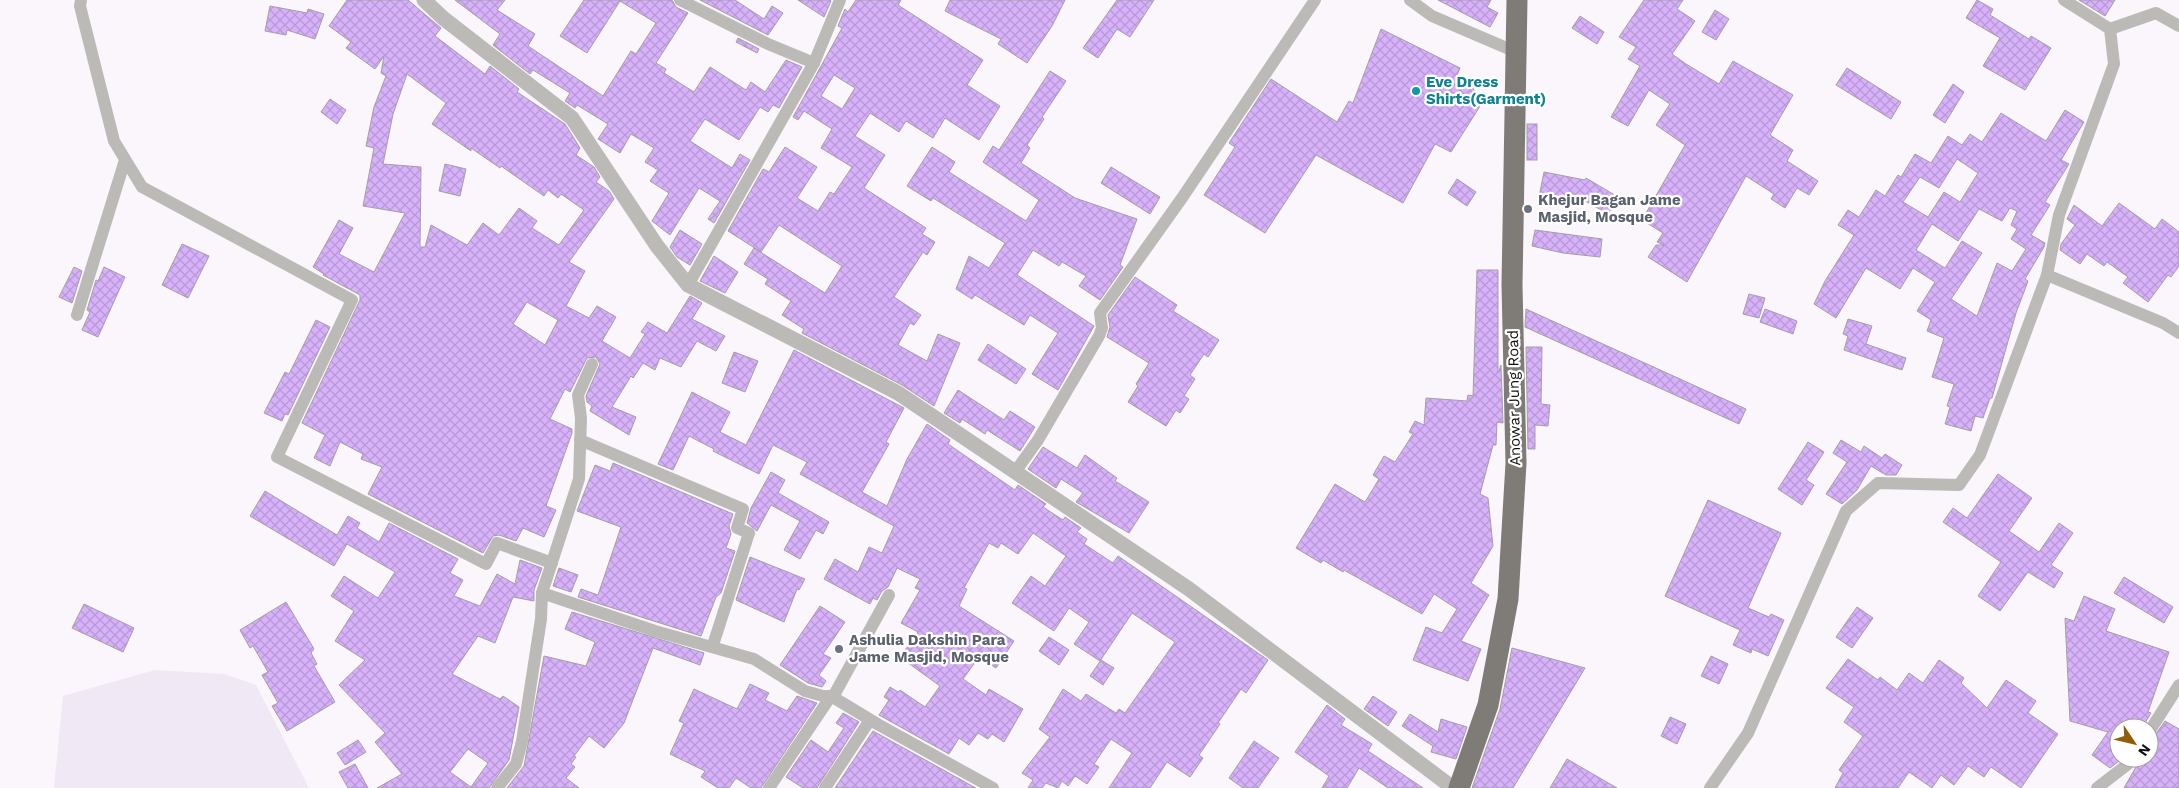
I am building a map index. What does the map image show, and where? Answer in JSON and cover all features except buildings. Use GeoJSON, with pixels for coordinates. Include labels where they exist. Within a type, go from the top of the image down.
{"type":"FeatureCollection","features":[{"type":"Feature","properties":{"kind":"highway","name":"Anowar Jung Road"},"geometry":{"type":"LineString","coordinates":[[1459,788],[1488,705],[1508,599],[1516,462],[1512,285],[1517,0]]}},
{"type":"Feature","properties":{"kind":"street"},"geometry":{"type":"LineString","coordinates":[[81,0],[80,6],[114,141],[142,187],[352,300],[277,457],[486,564],[497,543],[552,563]]}},
{"type":"Feature","properties":{"kind":"street"},"geometry":{"type":"LineString","coordinates":[[424,0],[443,18],[572,118],[657,246],[688,285],[898,393],[1189,589],[1453,788]]}},
{"type":"Feature","properties":{"kind":"street"},"geometry":{"type":"LineString","coordinates":[[680,0],[768,44],[814,63]]}},
{"type":"Feature","properties":{"kind":"street"},"geometry":{"type":"LineString","coordinates":[[688,285],[814,63],[840,0]]}},
{"type":"Feature","properties":{"kind":"street"},"geometry":{"type":"LineString","coordinates":[[1015,472],[1038,440],[1099,336],[1102,328],[1100,313],[1182,198],[1315,0]]}},
{"type":"Feature","properties":{"kind":"street"},"geometry":{"type":"LineString","coordinates":[[1410,0],[1432,16],[1516,52]]}},
{"type":"Feature","properties":{"kind":"street"},"geometry":{"type":"LineString","coordinates":[[2064,0],[2110,29]]}},
{"type":"Feature","properties":{"kind":"street"},"geometry":{"type":"LineString","coordinates":[[2110,29],[2156,13],[2179,26]]}},
{"type":"Feature","properties":{"kind":"street"},"geometry":{"type":"LineString","coordinates":[[1710,788],[1748,733],[1846,511],[1878,483],[1959,485],[1980,455],[2047,275],[2059,215],[2114,64],[2110,29]]}},
{"type":"Feature","properties":{"kind":"street"},"geometry":{"type":"LineString","coordinates":[[77,315],[125,160]]}},
{"type":"Feature","properties":{"kind":"street"},"geometry":{"type":"LineString","coordinates":[[2047,275],[2163,323],[2179,333]]}},
{"type":"Feature","properties":{"kind":"street"},"geometry":{"type":"LineString","coordinates":[[497,788],[516,764],[522,741],[542,619],[542,593],[579,479],[581,418],[578,395],[592,364]]}},
{"type":"Feature","properties":{"kind":"street"},"geometry":{"type":"LineString","coordinates":[[580,440],[743,509],[737,528],[749,533],[713,645]]}},
{"type":"Feature","properties":{"kind":"street"},"geometry":{"type":"LineString","coordinates":[[542,593],[655,631],[713,645],[754,659],[805,691],[823,696],[832,696],[870,720],[993,788]]}},
{"type":"Feature","properties":{"kind":"street"},"geometry":{"type":"LineString","coordinates":[[769,788],[832,696],[889,595]]}},
{"type":"Feature","properties":{"kind":"street"},"geometry":{"type":"LineString","coordinates":[[2158,718],[2179,685]]}},
{"type":"Feature","properties":{"kind":"street"},"geometry":{"type":"LineString","coordinates":[[825,788],[870,720]]}},
{"type":"Feature","properties":{"kind":"street"},"geometry":{"type":"LineString","coordinates":[[2097,788],[2123,768]]}},
{"type":"Feature","properties":{"kind":"shaded area"},"geometry":{"type":"Polygon","coordinates":[[[155,670],[224,674],[256,685],[309,788],[54,788],[63,696],[155,670]]]}},
{"type":"Feature","properties":{"kind":"place","name":"Eve Dress Shirts(Garment)"},"geometry":{"type":"Point","coordinates":[1416,91]}},
{"type":"Feature","properties":{"kind":"place","name":"Khejur Bagan Jame Masjid, Mosque"},"geometry":{"type":"Point","coordinates":[1528,209]}},
{"type":"Feature","properties":{"kind":"place","name":"Ashulia Dakshin Para Jame Masjid, Mosque"},"geometry":{"type":"Point","coordinates":[839,649]}}]}
